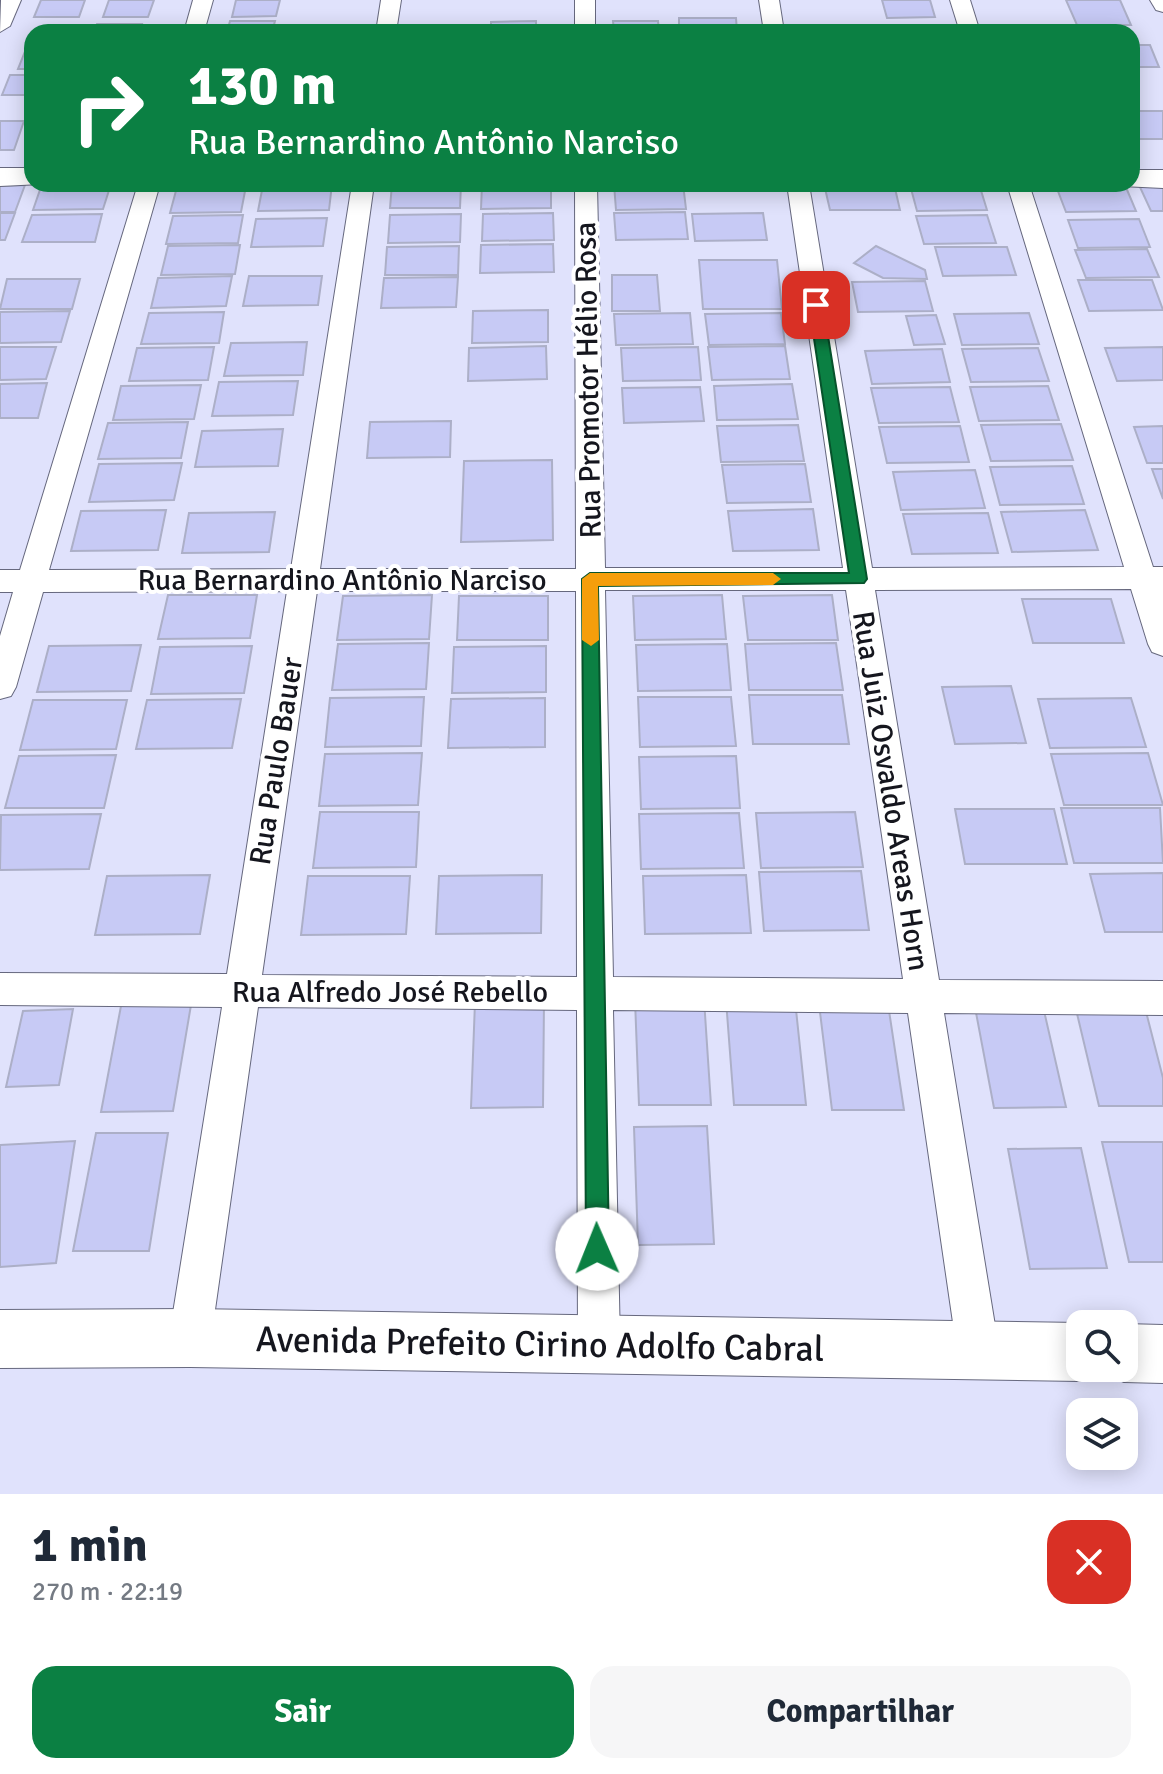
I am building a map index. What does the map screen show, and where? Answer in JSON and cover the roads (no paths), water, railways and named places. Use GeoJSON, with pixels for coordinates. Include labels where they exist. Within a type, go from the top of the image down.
{"type":"FeatureCollection","features":[{"type":"Feature","properties":{"kind":"main road"},"geometry":{"type":"LineString","coordinates":[[0,177],[24,177]]}},
{"type":"Feature","properties":{"kind":"main road"},"geometry":{"type":"LineString","coordinates":[[1140,179],[1163,179]]}},
{"type":"Feature","properties":{"kind":"main road","name":"Avenida Prefeito Cirino Adolfo Cabral"},"geometry":{"type":"LineString","coordinates":[[0,1339],[190,1338],[1066,1352]]}},
{"type":"Feature","properties":{"kind":"main road"},"geometry":{"type":"LineString","coordinates":[[1138,1353],[1163,1354]]}},
{"type":"Feature","properties":{"kind":"street"},"geometry":{"type":"LineString","coordinates":[[0,26],[11,0]]}},
{"type":"Feature","properties":{"kind":"street"},"geometry":{"type":"LineString","coordinates":[[196,24],[203,0]]}},
{"type":"Feature","properties":{"kind":"street"},"geometry":{"type":"LineString","coordinates":[[387,24],[391,0]]}},
{"type":"Feature","properties":{"kind":"street"},"geometry":{"type":"LineString","coordinates":[[585,0],[585,24]]}},
{"type":"Feature","properties":{"kind":"street"},"geometry":{"type":"LineString","coordinates":[[769,0],[773,24]]}},
{"type":"Feature","properties":{"kind":"street"},"geometry":{"type":"LineString","coordinates":[[960,0],[968,24]]}},
{"type":"Feature","properties":{"kind":"street"},"geometry":{"type":"LineString","coordinates":[[1160,0],[1163,6]]}},
{"type":"Feature","properties":{"kind":"street"},"geometry":{"type":"LineString","coordinates":[[0,687],[147,192]]}},
{"type":"Feature","properties":{"kind":"street","name":"Rua Paulo Bauer"},"geometry":{"type":"LineString","coordinates":[[190,1338],[362,192]]}},
{"type":"Feature","properties":{"kind":"street","name":"Rua Promotor Hélio Rosa"},"geometry":{"type":"LineString","coordinates":[[586,192],[599,1344]]}},
{"type":"Feature","properties":{"kind":"street","name":"Rua Juiz Osvaldo Areas Horn"},"geometry":{"type":"LineString","coordinates":[[799,192],[978,1350]]}},
{"type":"Feature","properties":{"kind":"street"},"geometry":{"type":"LineString","coordinates":[[1021,192],[1153,578],[1163,644]]}},
{"type":"Feature","properties":{"kind":"street","name":"Rua Bernardino Antônio Narciso"},"geometry":{"type":"LineString","coordinates":[[0,581],[1153,578]]}},
{"type":"Feature","properties":{"kind":"street","name":"Rua Alfredo José Rebello"},"geometry":{"type":"LineString","coordinates":[[0,989],[1163,998]]}}]}
